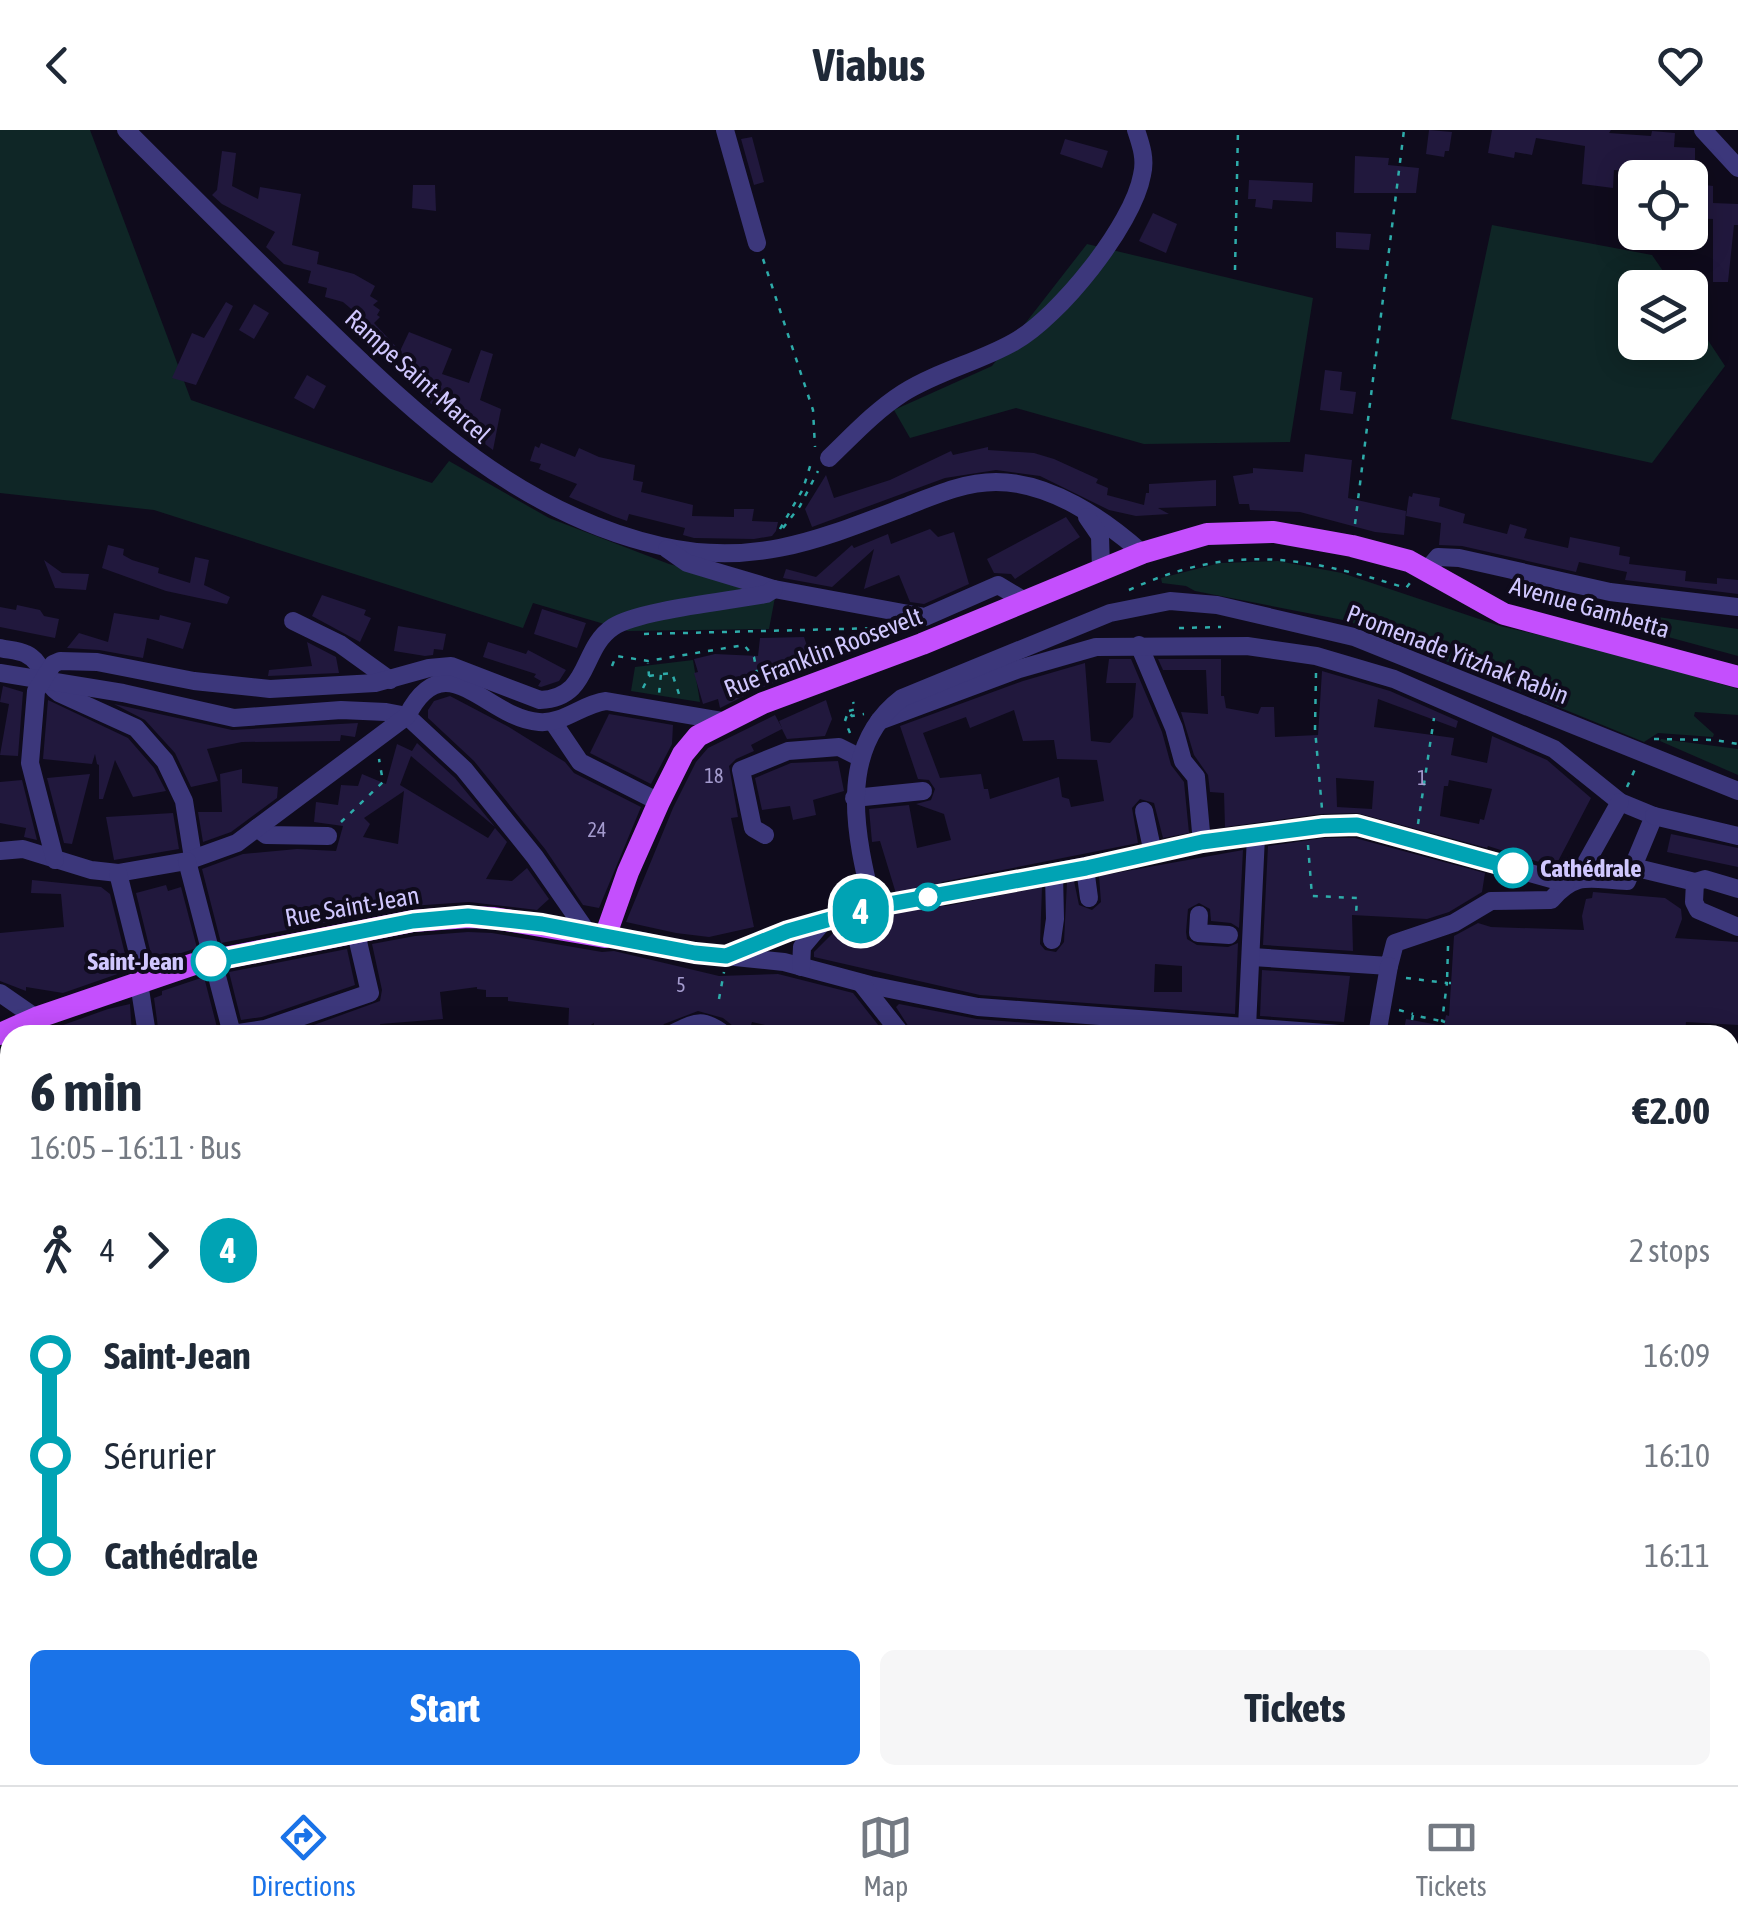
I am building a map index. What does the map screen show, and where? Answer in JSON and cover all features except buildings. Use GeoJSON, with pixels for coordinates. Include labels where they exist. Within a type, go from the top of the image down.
{"type":"FeatureCollection","features":[{"type":"Feature","properties":{"kind":"main road","name":"Avenue Gambetta"},"geometry":{"type":"LineString","coordinates":[[1024,602],[1142,553],[1207,534],[1245,531],[1308,536],[1418,566],[1504,614],[1738,677]]}},
{"type":"Feature","properties":{"kind":"main road","name":"Rue Franklin Roosevelt"},"geometry":{"type":"LineString","coordinates":[[596,935],[660,802],[698,736],[764,703],[1024,602]]}},
{"type":"Feature","properties":{"kind":"main road","name":"Rue Saint-Jean"},"geometry":{"type":"LineString","coordinates":[[20,1025],[211,961],[413,921],[468,916],[596,935]]}},
{"type":"Feature","properties":{"kind":"street","name":"Rampe Saint-Marcel"},"geometry":{"type":"LineString","coordinates":[[126,130],[408,407],[456,447],[550,506],[616,534],[663,547],[730,555],[770,552],[827,536],[952,489],[984,482],[1050,492],[1124,536],[1142,553]]}},
{"type":"Feature","properties":{"kind":"street"},"geometry":{"type":"LineString","coordinates":[[725,130],[757,243]]}},
{"type":"Feature","properties":{"kind":"street"},"geometry":{"type":"LineString","coordinates":[[829,458],[883,406],[908,390],[1012,343],[1048,318],[1116,232],[1140,184],[1144,162],[1136,130]]}},
{"type":"Feature","properties":{"kind":"street"},"geometry":{"type":"LineString","coordinates":[[1703,130],[1738,168]]}},
{"type":"Feature","properties":{"kind":"street"},"geometry":{"type":"LineString","coordinates":[[1080,509],[1100,536],[1102,570]]}},
{"type":"Feature","properties":{"kind":"street"},"geometry":{"type":"LineString","coordinates":[[663,547],[687,564],[774,589],[925,617],[998,585],[1024,602]]}},
{"type":"Feature","properties":{"kind":"street"},"geometry":{"type":"LineString","coordinates":[[1418,566],[1438,557],[1459,558],[1610,592],[1738,608]]}},
{"type":"Feature","properties":{"kind":"street"},"geometry":{"type":"LineString","coordinates":[[55,860],[30,762],[44,686],[53,664],[69,660],[250,688],[390,680],[450,666],[540,700],[552,699],[575,686],[602,635],[627,620],[766,594],[774,589]]}},
{"type":"Feature","properties":{"kind":"street","name":"Promenade Yitzhak Rabin"},"geometry":{"type":"LineString","coordinates":[[871,717],[902,698],[1110,612],[1170,602],[1247,610],[1384,647],[1738,791]]}},
{"type":"Feature","properties":{"kind":"street"},"geometry":{"type":"LineString","coordinates":[[294,621],[340,644],[390,680]]}},
{"type":"Feature","properties":{"kind":"street"},"geometry":{"type":"LineString","coordinates":[[1139,644],[1174,728],[1183,761],[1196,777],[1202,842]]}},
{"type":"Feature","properties":{"kind":"street"},"geometry":{"type":"LineString","coordinates":[[726,956],[788,931],[873,907],[854,798],[871,717],[1096,648],[1139,644],[1247,646],[1316,656],[1394,679],[1554,749],[1654,816],[1738,836]]}},
{"type":"Feature","properties":{"kind":"street"},"geometry":{"type":"LineString","coordinates":[[0,648],[26,654],[36,661],[44,686]]}},
{"type":"Feature","properties":{"kind":"street"},"geometry":{"type":"LineString","coordinates":[[0,674],[44,686],[136,728],[165,761],[184,801],[190,860],[211,961],[229,1025]]}},
{"type":"Feature","properties":{"kind":"street"},"geometry":{"type":"LineString","coordinates":[[0,851],[24,849],[118,874],[190,860],[237,843],[407,716],[422,692],[444,682],[524,719],[553,722],[590,704],[606,701],[723,721]]}},
{"type":"Feature","properties":{"kind":"street"},"geometry":{"type":"LineString","coordinates":[[44,686],[123,692],[234,718],[342,710],[407,716],[464,769],[596,935],[761,958],[978,1007],[1226,1025]]}},
{"type":"Feature","properties":{"kind":"street"},"geometry":{"type":"LineString","coordinates":[[553,722],[580,762],[660,802]]}},
{"type":"Feature","properties":{"kind":"street"},"geometry":{"type":"LineString","coordinates":[[765,835],[754,828],[741,770],[788,751],[839,747],[861,758]]}},
{"type":"Feature","properties":{"kind":"street"},"geometry":{"type":"LineString","coordinates":[[854,798],[923,790]]}},
{"type":"Feature","properties":{"kind":"street"},"geometry":{"type":"LineString","coordinates":[[1379,1025],[1396,942],[1451,924],[1498,899],[1536,903],[1552,900],[1571,881],[1623,796]]}},
{"type":"Feature","properties":{"kind":"street"},"geometry":{"type":"LineString","coordinates":[[1144,811],[1153,853]]}},
{"type":"Feature","properties":{"kind":"street"},"geometry":{"type":"LineString","coordinates":[[944,894],[1202,842],[1357,825],[1571,881],[1627,881],[1654,816]]}},
{"type":"Feature","properties":{"kind":"street"},"geometry":{"type":"LineString","coordinates":[[257,828],[266,836],[328,836]]}},
{"type":"Feature","properties":{"kind":"street"},"geometry":{"type":"LineString","coordinates":[[1247,1025],[1252,957],[1243,936],[1256,836]]}},
{"type":"Feature","properties":{"kind":"street"},"geometry":{"type":"LineString","coordinates":[[1633,866],[1738,889]]}},
{"type":"Feature","properties":{"kind":"street"},"geometry":{"type":"LineString","coordinates":[[1086,868],[1089,898]]}},
{"type":"Feature","properties":{"kind":"street"},"geometry":{"type":"LineString","coordinates":[[118,874],[142,982],[146,1025]]}},
{"type":"Feature","properties":{"kind":"street"},"geometry":{"type":"LineString","coordinates":[[1052,940],[1054,874]]}},
{"type":"Feature","properties":{"kind":"street"},"geometry":{"type":"LineString","coordinates":[[1695,882],[1694,902],[1698,910],[1738,927]]}},
{"type":"Feature","properties":{"kind":"street"},"geometry":{"type":"LineString","coordinates":[[1199,915],[1198,933],[1243,936]]}},
{"type":"Feature","properties":{"kind":"street"},"geometry":{"type":"LineString","coordinates":[[801,967],[802,947],[824,921]]}},
{"type":"Feature","properties":{"kind":"street"},"geometry":{"type":"LineString","coordinates":[[276,1025],[370,992],[356,933]]}},
{"type":"Feature","properties":{"kind":"street"},"geometry":{"type":"LineString","coordinates":[[1252,957],[1352,963],[1389,971]]}},
{"type":"Feature","properties":{"kind":"street"},"geometry":{"type":"LineString","coordinates":[[861,983],[894,1025]]}},
{"type":"Feature","properties":{"kind":"street"},"geometry":{"type":"LineString","coordinates":[[0,994],[36,1018]]}},
{"type":"Feature","properties":{"kind":"path"},"geometry":{"type":"LineString","coordinates":[[1236,270],[1238,130]]}},
{"type":"Feature","properties":{"kind":"path"},"geometry":{"type":"LineString","coordinates":[[1352,546],[1404,130]]}},
{"type":"Feature","properties":{"kind":"path"},"geometry":{"type":"LineString","coordinates":[[757,243],[814,410],[816,440],[800,506],[770,552]]}},
{"type":"Feature","properties":{"kind":"path"},"geometry":{"type":"LineString","coordinates":[[770,552],[804,490],[829,458]]}},
{"type":"Feature","properties":{"kind":"path"},"geometry":{"type":"LineString","coordinates":[[1117,597],[1155,578],[1242,558],[1308,561],[1406,588],[1414,578],[1408,571],[1418,566]]}},
{"type":"Feature","properties":{"kind":"path"},"geometry":{"type":"LineString","coordinates":[[1181,628],[1232,628],[1247,610]]}},
{"type":"Feature","properties":{"kind":"path"},"geometry":{"type":"LineString","coordinates":[[635,634],[881,628]]}},
{"type":"Feature","properties":{"kind":"path"},"geometry":{"type":"LineString","coordinates":[[612,666],[616,656],[648,661],[744,644],[754,657],[764,703]]}},
{"type":"Feature","properties":{"kind":"path"},"geometry":{"type":"LineString","coordinates":[[1316,656],[1312,896],[1358,898],[1356,915]]}},
{"type":"Feature","properties":{"kind":"path"},"geometry":{"type":"LineString","coordinates":[[639,696],[649,676],[648,661]]}},
{"type":"Feature","properties":{"kind":"path"},"geometry":{"type":"LineString","coordinates":[[649,676],[672,673],[682,702]]}},
{"type":"Feature","properties":{"kind":"path"},"geometry":{"type":"LineString","coordinates":[[659,699],[661,674]]}},
{"type":"Feature","properties":{"kind":"path"},"geometry":{"type":"LineString","coordinates":[[1416,840],[1437,697]]}},
{"type":"Feature","properties":{"kind":"path"},"geometry":{"type":"LineString","coordinates":[[851,734],[844,722],[848,712],[856,709],[854,702]]}},
{"type":"Feature","properties":{"kind":"path"},"geometry":{"type":"LineString","coordinates":[[848,712],[852,716],[871,717]]}},
{"type":"Feature","properties":{"kind":"path"},"geometry":{"type":"LineString","coordinates":[[1655,737],[1738,744]]}},
{"type":"Feature","properties":{"kind":"path"},"geometry":{"type":"LineString","coordinates":[[328,836],[383,782],[374,738]]}},
{"type":"Feature","properties":{"kind":"path"},"geometry":{"type":"LineString","coordinates":[[1623,796],[1637,766]]}},
{"type":"Feature","properties":{"kind":"path"},"geometry":{"type":"LineString","coordinates":[[873,907],[944,894]]}},
{"type":"Feature","properties":{"kind":"path"},"geometry":{"type":"LineString","coordinates":[[1404,1010],[1414,1012],[1413,1018],[1444,1022],[1451,924]]}},
{"type":"Feature","properties":{"kind":"path"},"geometry":{"type":"LineString","coordinates":[[1389,971],[1449,983]]}},
{"type":"Feature","properties":{"kind":"path"},"geometry":{"type":"LineString","coordinates":[[719,999],[724,976]]}},
{"type":"Feature","properties":{"kind":"green space"},"geometry":{"type":"Polygon","coordinates":[[[0,130],[90,130],[191,400],[432,483],[449,461],[549,518],[669,564],[776,592],[769,629],[628,631],[533,603],[523,628],[154,510],[0,493],[0,130]]]}},
{"type":"Feature","properties":{"kind":"green space"},"geometry":{"type":"Polygon","coordinates":[[[1492,225],[1652,255],[1662,270],[1618,270],[1618,360],[1708,360],[1708,340],[1725,366],[1652,463],[1451,419],[1492,225]]]}},
{"type":"Feature","properties":{"kind":"green space"},"geometry":{"type":"Polygon","coordinates":[[[1087,244],[1313,298],[1290,442],[1144,444],[1016,408],[910,438],[894,410],[992,366],[1087,244]]]}},
{"type":"Feature","properties":{"kind":"green space"},"geometry":{"type":"Polygon","coordinates":[[[1278,561],[1342,573],[1500,626],[1600,649],[1738,689],[1738,715],[1695,712],[1694,716],[1713,737],[1658,733],[1644,742],[1348,621],[1195,591],[1162,583],[1161,578],[1220,563],[1278,561]]]}},
{"type":"Feature","properties":{"kind":"green space"},"geometry":{"type":"Polygon","coordinates":[[[1547,604],[1738,629],[1738,656],[1547,604]]]}},
{"type":"Feature","properties":{"kind":"green space"},"geometry":{"type":"Polygon","coordinates":[[[693,660],[700,702],[631,691],[635,667],[693,660]]]}},
{"type":"Feature","properties":{"kind":"green space"},"geometry":{"type":"Polygon","coordinates":[[[1660,741],[1738,749],[1738,775],[1660,741]]]}},
{"type":"Feature","properties":{"kind":"bus line","name":"4"},"geometry":{"type":"LineString","coordinates":[[211,961],[413,921],[468,916],[542,924],[726,956],[788,931],[873,907],[1086,868],[1202,842],[1323,826],[1357,825],[1513,868]]}},
{"type":"Feature","properties":{"kind":"place","name":"Cathédrale"},"geometry":{"type":"Point","coordinates":[1513,868]}},
{"type":"Feature","properties":{"kind":"place","name":"Saint-Jean"},"geometry":{"type":"Point","coordinates":[211,961]}}]}
